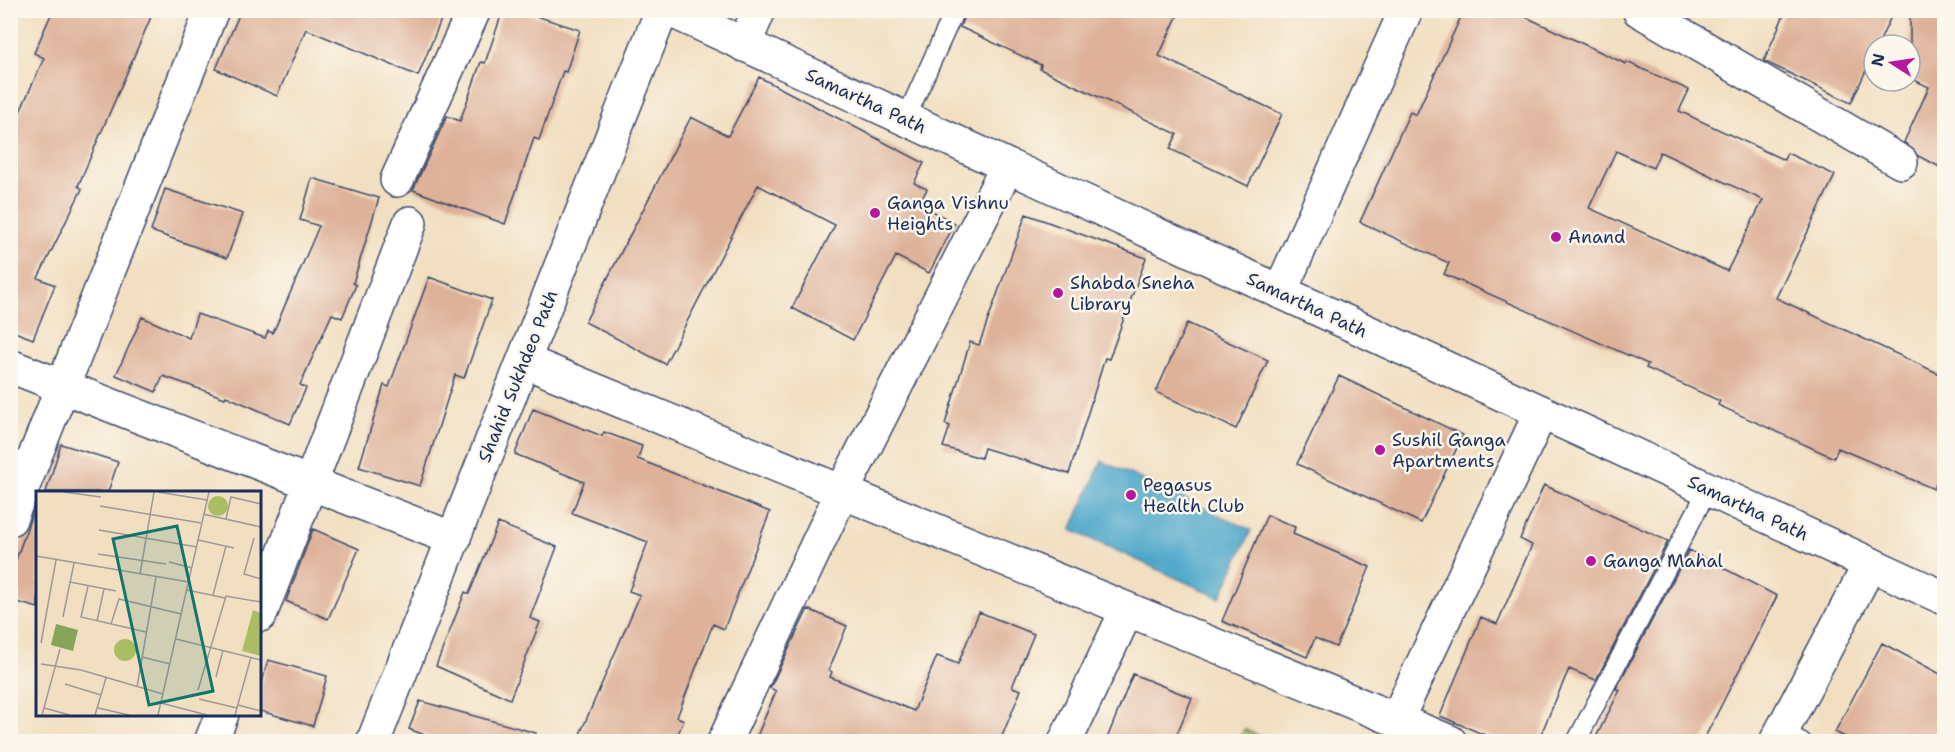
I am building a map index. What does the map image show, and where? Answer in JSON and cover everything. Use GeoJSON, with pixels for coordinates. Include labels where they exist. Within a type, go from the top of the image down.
{"type":"FeatureCollection","features":[{"type":"Feature","properties":{"kind":"street"},"geometry":{"type":"LineString","coordinates":[[10,519],[212,10]]}},
{"type":"Feature","properties":{"kind":"street"},"geometry":{"type":"LineString","coordinates":[[397,180],[474,10]]}},
{"type":"Feature","properties":{"kind":"street","name":"Shahid Sukhdeo Path"},"geometry":{"type":"LineString","coordinates":[[374,741],[662,10]]}},
{"type":"Feature","properties":{"kind":"street","name":"Samartha Path"},"geometry":{"type":"LineString","coordinates":[[670,10],[1944,598]]}},
{"type":"Feature","properties":{"kind":"street"},"geometry":{"type":"LineString","coordinates":[[744,45],[759,10]]}},
{"type":"Feature","properties":{"kind":"street"},"geometry":{"type":"LineString","coordinates":[[1280,292],[1406,10]]}},
{"type":"Feature","properties":{"kind":"street"},"geometry":{"type":"LineString","coordinates":[[1639,10],[1901,162]]}},
{"type":"Feature","properties":{"kind":"street"},"geometry":{"type":"LineString","coordinates":[[724,741],[842,492],[1007,167]]}},
{"type":"Feature","properties":{"kind":"street"},"geometry":{"type":"LineString","coordinates":[[261,612],[410,224]]}},
{"type":"Feature","properties":{"kind":"street"},"geometry":{"type":"LineString","coordinates":[[524,361],[1396,721],[1450,741]]}},
{"type":"Feature","properties":{"kind":"street"},"geometry":{"type":"LineString","coordinates":[[10,366],[454,538]]}},
{"type":"Feature","properties":{"kind":"street"},"geometry":{"type":"LineString","coordinates":[[1396,721],[1541,412]]}},
{"type":"Feature","properties":{"kind":"street"},"geometry":{"type":"LineString","coordinates":[[1787,738],[1870,564]]}},
{"type":"Feature","properties":{"kind":"street"},"geometry":{"type":"LineString","coordinates":[[1065,741],[1127,610]]}},
{"type":"Feature","properties":{"kind":"street"},"geometry":{"type":"LineString","coordinates":[[211,741],[221,716]]}},
{"type":"Feature","properties":{"kind":"lane"},"geometry":{"type":"LineString","coordinates":[[905,120],[955,10]]}},
{"type":"Feature","properties":{"kind":"lane"},"geometry":{"type":"LineString","coordinates":[[1576,741],[1708,489]]}},
{"type":"Feature","properties":{"kind":"green space"},"geometry":{"type":"Polygon","coordinates":[[[1244,729],[1271,741],[1238,741],[1244,729]]]}},
{"type":"Feature","properties":{"kind":"water","name":"Pegasus Health Club"},"geometry":{"type":"Polygon","coordinates":[[[1102,461],[1251,530],[1220,598],[1071,530],[1102,461]]]}},
{"type":"Feature","properties":{"kind":"building"},"geometry":{"type":"Polygon","coordinates":[[[53,10],[154,10],[78,186],[82,189],[38,278],[55,285],[33,339],[12,331],[10,335],[10,134],[44,58],[34,53],[53,10]]]}},
{"type":"Feature","properties":{"kind":"building"},"geometry":{"type":"Polygon","coordinates":[[[241,10],[445,10],[418,76],[306,29],[277,96],[216,69],[241,10]]]}},
{"type":"Feature","properties":{"kind":"building"},"geometry":{"type":"Polygon","coordinates":[[[503,10],[517,10],[580,30],[539,140],[534,138],[505,224],[413,190],[447,116],[460,121],[481,62],[485,63],[503,10]]]}},
{"type":"Feature","properties":{"kind":"building"},"geometry":{"type":"Polygon","coordinates":[[[966,10],[1180,10],[1159,56],[1282,114],[1248,186],[1170,149],[1177,134],[1040,69],[1041,65],[960,27],[966,10]]]}},
{"type":"Feature","properties":{"kind":"building"},"geometry":{"type":"Polygon","coordinates":[[[1464,10],[1511,10],[1626,64],[1627,62],[1689,90],[1679,111],[1784,160],[1787,153],[1835,175],[1776,298],[1944,376],[1944,464],[1934,489],[1838,448],[1834,458],[1718,405],[1720,401],[1646,368],[1648,364],[1444,274],[1449,263],[1360,222],[1410,112],[1416,115],[1464,10]],[[1616,151],[1589,208],[1727,271],[1763,200],[1660,152],[1653,168],[1616,151]]]}},
{"type":"Feature","properties":{"kind":"building"},"geometry":{"type":"Polygon","coordinates":[[[1786,10],[1894,10],[1883,33],[1862,33],[1862,79],[1851,103],[1764,61],[1786,10]]]}},
{"type":"Feature","properties":{"kind":"building"},"geometry":{"type":"Polygon","coordinates":[[[1910,10],[1944,10],[1944,169],[1918,156],[1904,142],[1929,87],[1922,84],[1922,33],[1910,33],[1910,10]]]}},
{"type":"Feature","properties":{"kind":"building","name":"Ganga Vishnu Heights"},"geometry":{"type":"Polygon","coordinates":[[[759,77],[924,163],[914,183],[927,189],[919,204],[955,223],[929,273],[896,256],[853,340],[792,308],[835,225],[758,185],[665,364],[585,322],[691,117],[728,136],[759,77]]]}},
{"type":"Feature","properties":{"kind":"building"},"geometry":{"type":"Polygon","coordinates":[[[312,178],[379,198],[353,283],[356,285],[342,318],[332,314],[300,385],[306,388],[290,424],[226,396],[225,398],[163,376],[156,392],[116,375],[142,317],[189,338],[197,314],[265,338],[268,331],[273,333],[319,226],[300,220],[312,178]]]}},
{"type":"Feature","properties":{"kind":"building"},"geometry":{"type":"Polygon","coordinates":[[[165,189],[243,214],[227,258],[151,231],[165,189]]]}},
{"type":"Feature","properties":{"kind":"building"},"geometry":{"type":"Polygon","coordinates":[[[1026,214],[1146,258],[1109,359],[1105,358],[1069,474],[984,448],[981,458],[943,447],[950,426],[945,424],[970,342],[979,345],[1026,214]]]}},
{"type":"Feature","properties":{"kind":"building"},"geometry":{"type":"Polygon","coordinates":[[[429,277],[492,300],[464,378],[455,375],[420,486],[359,467],[384,385],[389,387],[429,277]]]}},
{"type":"Feature","properties":{"kind":"building","name":"Pegasus Health Club"},"geometry":{"type":"Polygon","coordinates":[[[1187,323],[1268,360],[1236,429],[1156,392],[1187,323]]]}},
{"type":"Feature","properties":{"kind":"building","name":"Sushil Ganga Apartments"},"geometry":{"type":"Polygon","coordinates":[[[1339,376],[1463,435],[1421,523],[1297,464],[1339,376]]]}},
{"type":"Feature","properties":{"kind":"building"},"geometry":{"type":"Polygon","coordinates":[[[533,409],[602,436],[604,432],[642,446],[638,459],[770,512],[724,629],[713,624],[677,717],[684,720],[675,741],[577,741],[640,595],[629,591],[648,542],[572,513],[584,482],[515,454],[533,409]]]}},
{"type":"Feature","properties":{"kind":"building"},"geometry":{"type":"Polygon","coordinates":[[[61,444],[118,462],[108,491],[46,491],[61,444]]]}},
{"type":"Feature","properties":{"kind":"building"},"geometry":{"type":"Polygon","coordinates":[[[1544,485],[1668,541],[1596,680],[1569,669],[1538,741],[1499,741],[1440,716],[1481,617],[1497,624],[1532,545],[1520,539],[1544,485]]]}},
{"type":"Feature","properties":{"kind":"building"},"geometry":{"type":"Polygon","coordinates":[[[33,511],[36,511],[36,607],[10,600],[10,577],[33,511]]]}},
{"type":"Feature","properties":{"kind":"building"},"geometry":{"type":"Polygon","coordinates":[[[1267,515],[1295,527],[1293,534],[1370,567],[1336,647],[1315,638],[1307,657],[1222,621],[1267,515]]]}},
{"type":"Feature","properties":{"kind":"building"},"geometry":{"type":"Polygon","coordinates":[[[498,523],[557,547],[530,618],[540,622],[510,699],[436,666],[465,592],[469,594],[498,523]]]}},
{"type":"Feature","properties":{"kind":"building"},"geometry":{"type":"Polygon","coordinates":[[[313,529],[359,549],[328,619],[286,601],[313,529]]]}},
{"type":"Feature","properties":{"kind":"building"},"geometry":{"type":"Polygon","coordinates":[[[1689,550],[1777,596],[1703,741],[1594,741],[1620,690],[1616,689],[1689,550]]]}},
{"type":"Feature","properties":{"kind":"building"},"geometry":{"type":"Polygon","coordinates":[[[808,609],[847,626],[829,670],[832,672],[830,677],[914,711],[937,656],[958,664],[979,612],[1034,634],[1012,687],[1021,690],[1000,741],[755,741],[776,691],[770,688],[808,609]]]}},
{"type":"Feature","properties":{"kind":"building"},"geometry":{"type":"Polygon","coordinates":[[[1882,643],[1944,676],[1944,741],[1853,741],[1835,732],[1882,643]]]}},
{"type":"Feature","properties":{"kind":"building"},"geometry":{"type":"Polygon","coordinates":[[[268,660],[327,676],[313,726],[261,711],[261,686],[268,660]]]}},
{"type":"Feature","properties":{"kind":"building"},"geometry":{"type":"Polygon","coordinates":[[[1133,674],[1192,698],[1174,741],[1106,741],[1133,674]]]}},
{"type":"Feature","properties":{"kind":"building"},"geometry":{"type":"Polygon","coordinates":[[[420,701],[536,733],[535,741],[440,741],[409,729],[420,701]]]}},
{"type":"Feature","properties":{"kind":"place","name":"Ganga Vishnu Heights"},"geometry":{"type":"Point","coordinates":[875,213]}},
{"type":"Feature","properties":{"kind":"place","name":"Anand"},"geometry":{"type":"Point","coordinates":[1556,237]}},
{"type":"Feature","properties":{"kind":"place","name":"Shabda Sneha Library"},"geometry":{"type":"Point","coordinates":[1058,293]}},
{"type":"Feature","properties":{"kind":"place","name":"Sushil Ganga Apartments"},"geometry":{"type":"Point","coordinates":[1380,450]}},
{"type":"Feature","properties":{"kind":"place","name":"Pegasus Health Club"},"geometry":{"type":"Point","coordinates":[1131,495]}},
{"type":"Feature","properties":{"kind":"place","name":"Ganga Mahal"},"geometry":{"type":"Point","coordinates":[1591,561]}}]}
